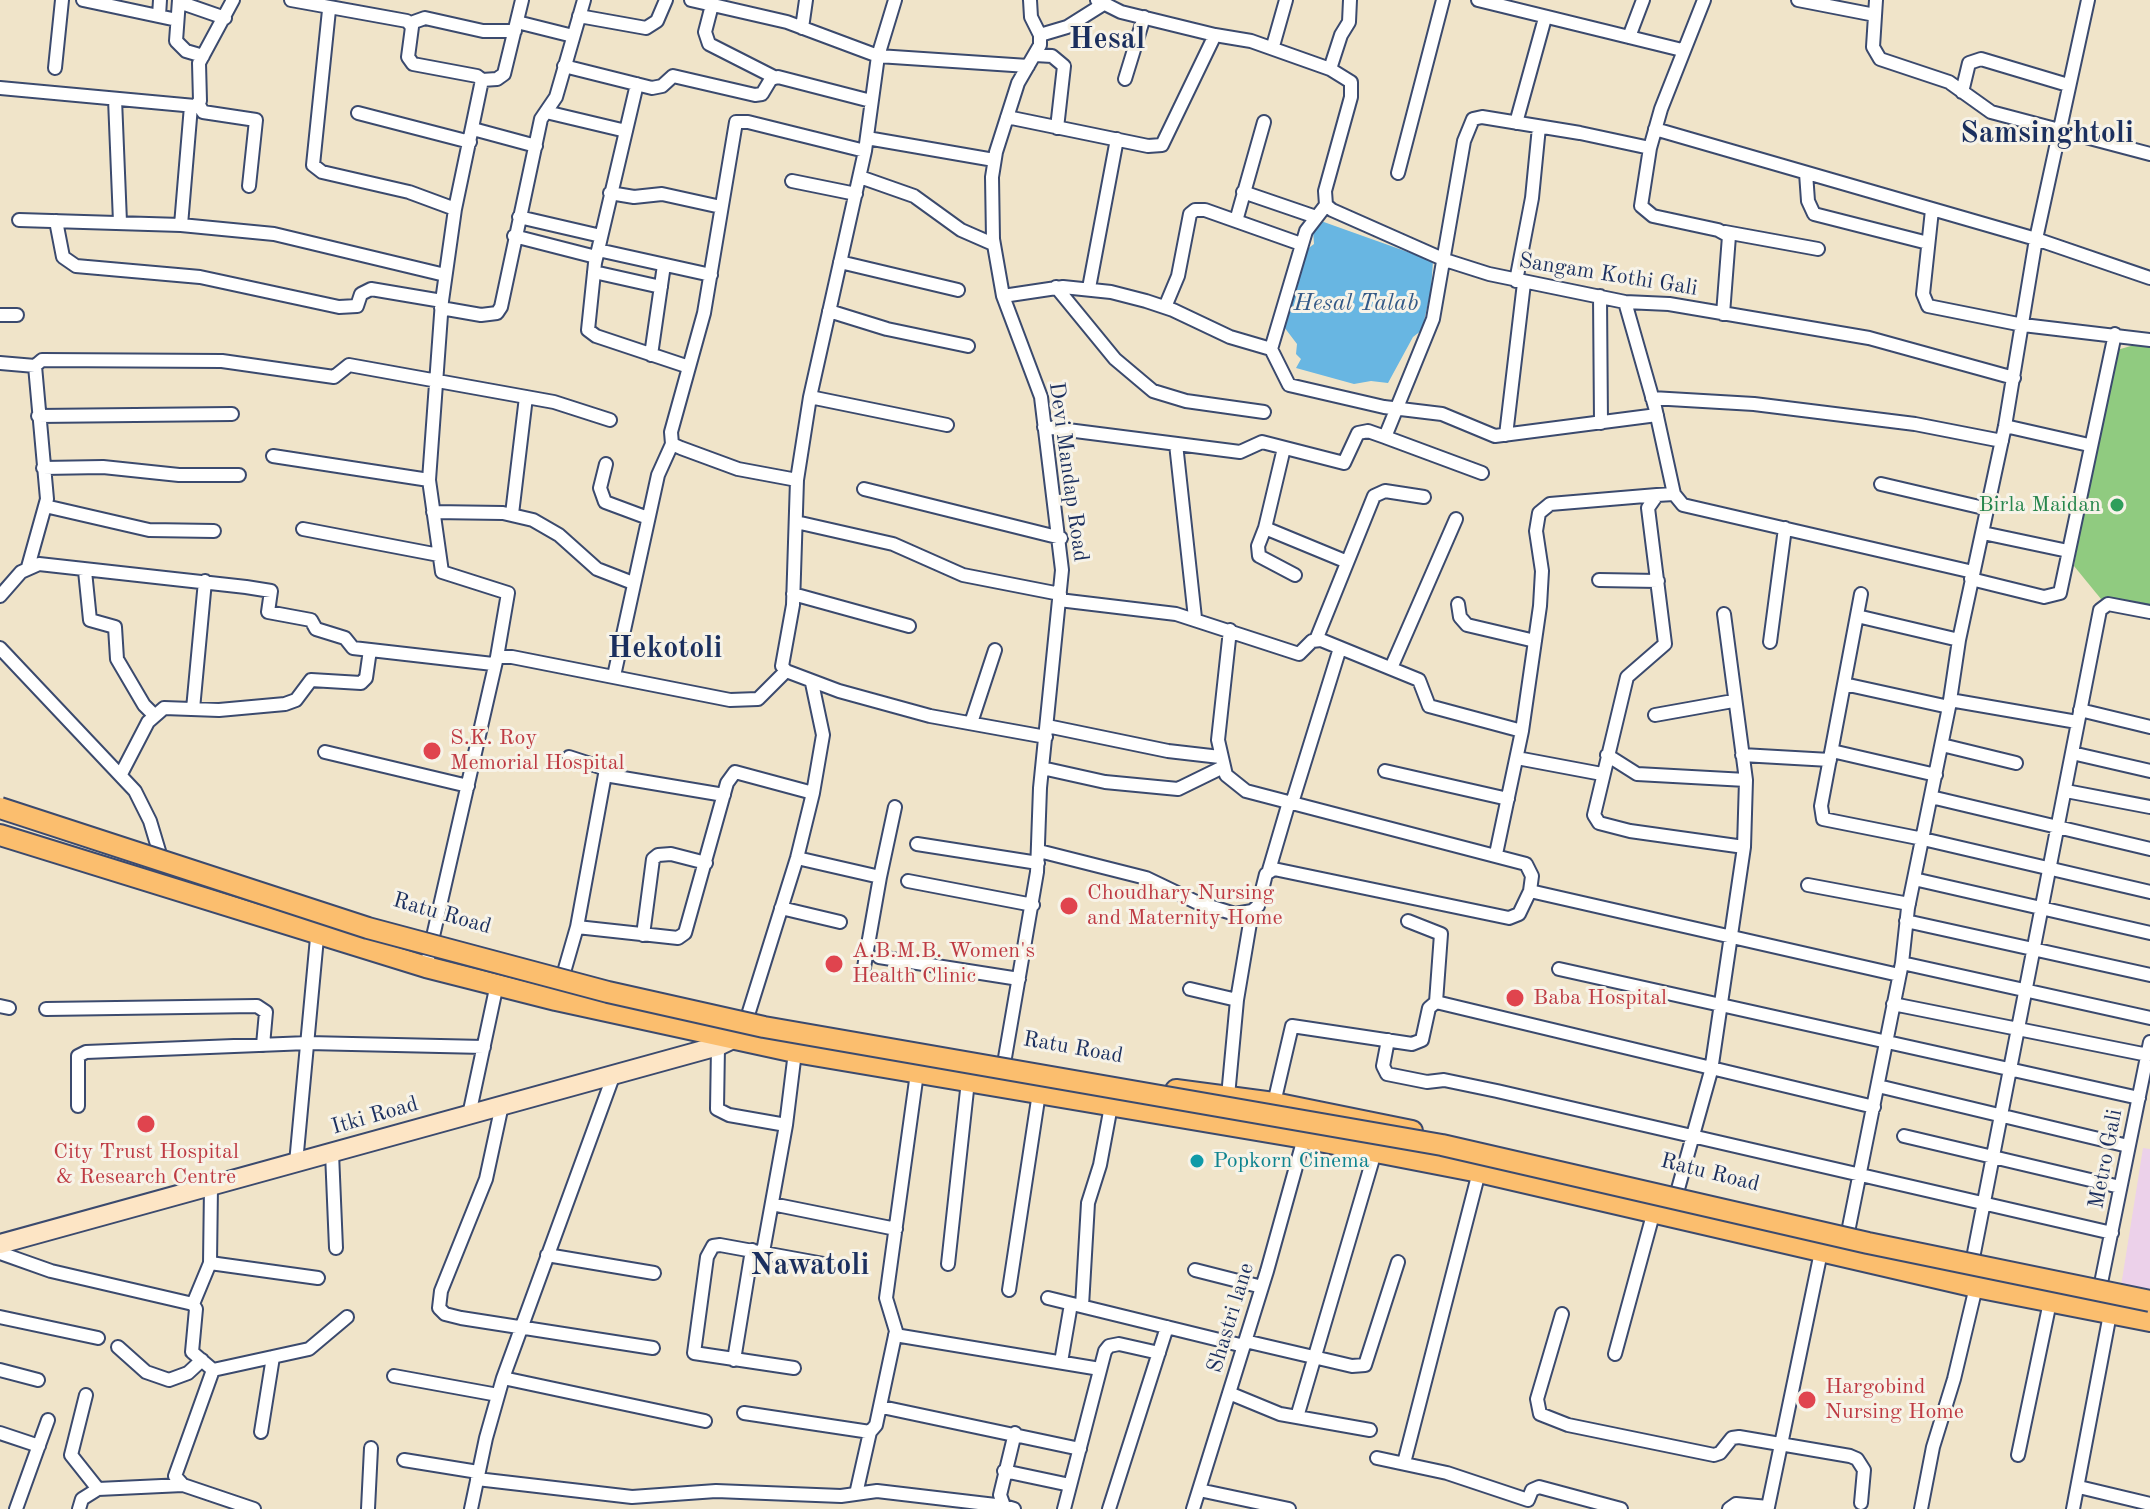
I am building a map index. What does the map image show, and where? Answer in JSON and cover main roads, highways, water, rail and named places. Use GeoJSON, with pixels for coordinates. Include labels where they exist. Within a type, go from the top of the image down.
{"type":"FeatureCollection","features":[{"type":"Feature","properties":{"kind":"main road","name":"Ratu Road"},"geometry":{"type":"LineString","coordinates":[[0,798],[322,905],[435,938],[748,1015],[1274,1103],[1678,1189],[1848,1232],[2150,1294]]}},
{"type":"Feature","properties":{"kind":"main road"},"geometry":{"type":"LineString","coordinates":[[0,808],[368,928],[608,992],[764,1027],[1442,1145],[1868,1243],[2150,1301]]}},
{"type":"Feature","properties":{"kind":"main road"},"geometry":{"type":"LineString","coordinates":[[0,819],[366,938],[605,1002],[762,1037],[1440,1155],[1866,1253],[2150,1312]]}},
{"type":"Feature","properties":{"kind":"main road"},"geometry":{"type":"LineString","coordinates":[[0,835],[426,967],[728,1043],[1304,1138],[1479,1172],[1976,1287],[2150,1321]]}},
{"type":"Feature","properties":{"kind":"water","name":"Hesal Talab"},"geometry":{"type":"Polygon","coordinates":[[[1321,221],[1433,261],[1431,290],[1422,330],[1413,337],[1388,383],[1371,381],[1354,384],[1296,368],[1301,359],[1296,354],[1297,344],[1281,323],[1302,253],[1314,244],[1313,230],[1321,221]]]}},
{"type":"Feature","properties":{"kind":"place","name":"Birla Maidan"},"geometry":{"type":"Point","coordinates":[2117,505]}},
{"type":"Feature","properties":{"kind":"place","name":"S.K. Roy Memorial Hospital"},"geometry":{"type":"Point","coordinates":[432,751]}},
{"type":"Feature","properties":{"kind":"place","name":"Choudhary Nursing and Maternity Home"},"geometry":{"type":"Point","coordinates":[1069,906]}},
{"type":"Feature","properties":{"kind":"place","name":"A.B.M.B. Women's Health Clinic"},"geometry":{"type":"Point","coordinates":[834,964]}},
{"type":"Feature","properties":{"kind":"place","name":"Baba Hospital"},"geometry":{"type":"Point","coordinates":[1515,998]}},
{"type":"Feature","properties":{"kind":"place","name":"City Trust Hospital & Research Centre"},"geometry":{"type":"Point","coordinates":[146,1124]}},
{"type":"Feature","properties":{"kind":"place","name":"Popkorn Cinema"},"geometry":{"type":"Point","coordinates":[1197,1161]}},
{"type":"Feature","properties":{"kind":"place","name":"Hargobind Nursing Home"},"geometry":{"type":"Point","coordinates":[1807,1400]}},
{"type":"Feature","properties":{"kind":"district","name":"Hesal"},"geometry":{"type":"Point","coordinates":[1107,40]}},
{"type":"Feature","properties":{"kind":"district","name":"Samsinghtoli"},"geometry":{"type":"Point","coordinates":[2047,134]}},
{"type":"Feature","properties":{"kind":"district","name":"Hekotoli"},"geometry":{"type":"Point","coordinates":[665,649]}},
{"type":"Feature","properties":{"kind":"district","name":"Nawatoli"},"geometry":{"type":"Point","coordinates":[810,1266]}}]}
